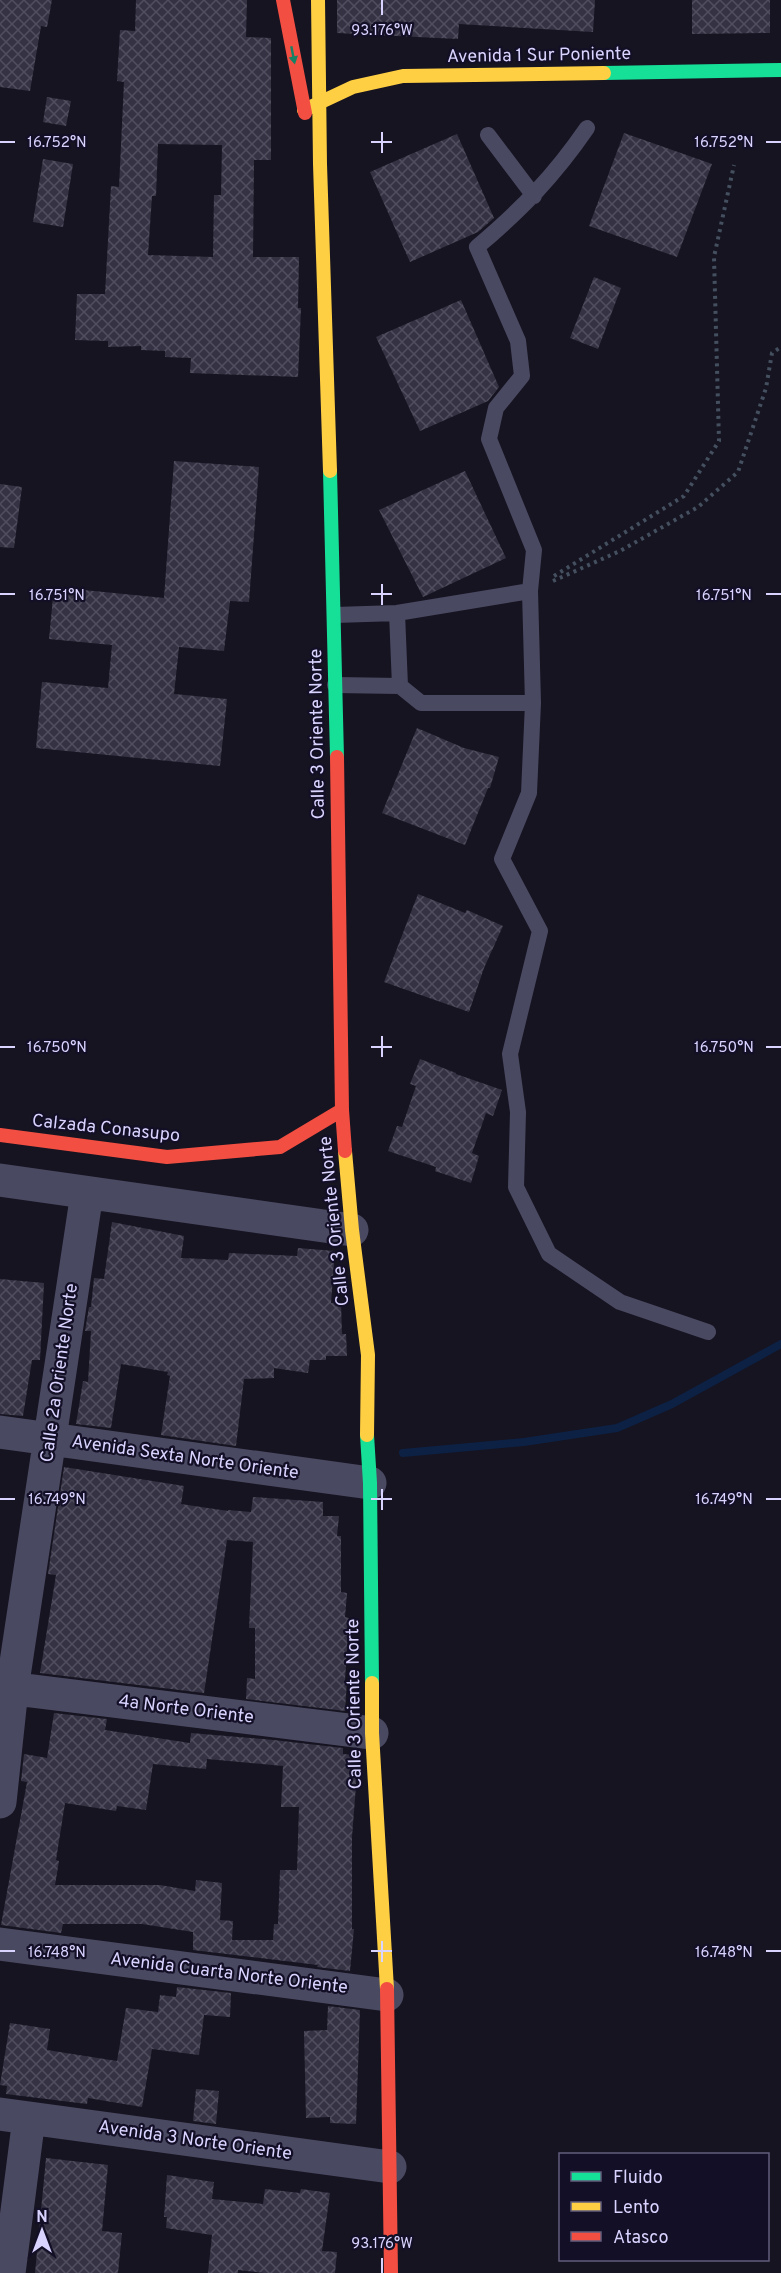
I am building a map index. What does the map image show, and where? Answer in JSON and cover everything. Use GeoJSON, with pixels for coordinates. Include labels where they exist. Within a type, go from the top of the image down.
{"type":"FeatureCollection","features":[{"type":"Feature","properties":{"kind":"street","name":"Calle 3 Oriente Norte"},"geometry":{"type":"LineString","coordinates":[[283,0],[304,110],[320,164]]}},
{"type":"Feature","properties":{"kind":"street","name":"Calle 3 Oriente Norte"},"geometry":{"type":"LineString","coordinates":[[318,0],[320,164],[335,615],[342,1110],[352,1230],[368,1355],[367,1449],[370,1483],[372,1732],[387,1995],[390,2273]]}},
{"type":"Feature","properties":{"kind":"street","name":"Avenida 1 Sur Poniente"},"geometry":{"type":"LineString","coordinates":[[304,110],[352,87],[403,76],[781,70]]}},
{"type":"Feature","properties":{"kind":"street","name":"Calzada Conasupo"},"geometry":{"type":"LineString","coordinates":[[0,1135],[167,1157],[280,1147],[342,1110]]}},
{"type":"Feature","properties":{"kind":"street"},"geometry":{"type":"LineString","coordinates":[[0,1180],[352,1230]]}},
{"type":"Feature","properties":{"kind":"street","name":"Calle 2a Oriente Norte"},"geometry":{"type":"LineString","coordinates":[[0,1802],[6,1688],[51,1439],[87,1193]]}},
{"type":"Feature","properties":{"kind":"street","name":"Avenida Sexta Norte Oriente"},"geometry":{"type":"LineString","coordinates":[[0,1432],[370,1483]]}},
{"type":"Feature","properties":{"kind":"street","name":"4a Norte Oriente"},"geometry":{"type":"LineString","coordinates":[[6,1688],[372,1732]]}},
{"type":"Feature","properties":{"kind":"street","name":"Avenida Cuarta Norte Oriente"},"geometry":{"type":"LineString","coordinates":[[0,1944],[387,1995]]}},
{"type":"Feature","properties":{"kind":"street"},"geometry":{"type":"LineString","coordinates":[[9,2273],[15,2116]]}},
{"type":"Feature","properties":{"kind":"street","name":"Avenida 3 Norte Oriente"},"geometry":{"type":"LineString","coordinates":[[15,2116],[390,2167]]}},
{"type":"Feature","properties":{"kind":"lane"},"geometry":{"type":"LineString","coordinates":[[587,128],[562,165],[534,196],[477,247],[518,341],[522,376],[496,408],[489,439],[534,550],[530,591],[533,704],[529,794],[502,859],[540,931],[510,1054],[518,1112],[516,1188],[549,1254],[620,1302],[708,1332]]}},
{"type":"Feature","properties":{"kind":"lane"},"geometry":{"type":"LineString","coordinates":[[488,135],[534,196]]}},
{"type":"Feature","properties":{"kind":"lane"},"geometry":{"type":"LineString","coordinates":[[335,615],[397,613],[530,591]]}},
{"type":"Feature","properties":{"kind":"lane"},"geometry":{"type":"LineString","coordinates":[[397,613],[400,686]]}},
{"type":"Feature","properties":{"kind":"lane"},"geometry":{"type":"LineString","coordinates":[[335,685],[400,686],[421,704],[533,704]]}},
{"type":"Feature","properties":{"kind":"path"},"geometry":{"type":"LineString","coordinates":[[530,591],[684,496],[719,441],[714,256],[734,165]]}},
{"type":"Feature","properties":{"kind":"path"},"geometry":{"type":"LineString","coordinates":[[530,591],[620,552],[698,507],[738,472],[766,388],[772,353],[781,347]]}},
{"type":"Feature","properties":{"kind":"building"},"geometry":{"type":"Polygon","coordinates":[[[0,0],[52,0],[47,27],[41,26],[30,91],[0,87],[0,0]]]}},
{"type":"Feature","properties":{"kind":"building"},"geometry":{"type":"Polygon","coordinates":[[[136,0],[247,0],[246,37],[271,38],[271,160],[254,160],[253,257],[299,257],[298,308],[301,308],[298,377],[190,373],[191,358],[165,357],[165,351],[141,350],[141,346],[108,347],[108,341],[75,340],[77,294],[105,294],[111,186],[119,187],[124,82],[117,81],[120,30],[135,31],[136,0]],[[158,144],[156,196],[152,196],[148,255],[213,257],[214,195],[221,195],[222,145],[158,144]]]}},
{"type":"Feature","properties":{"kind":"building"},"geometry":{"type":"Polygon","coordinates":[[[337,0],[595,0],[593,32],[459,24],[458,39],[337,33],[337,0]]]}},
{"type":"Feature","properties":{"kind":"building"},"geometry":{"type":"Polygon","coordinates":[[[692,0],[770,0],[770,33],[692,34],[692,0]]]}},
{"type":"Feature","properties":{"kind":"building"},"geometry":{"type":"Polygon","coordinates":[[[47,97],[71,101],[66,126],[43,122],[47,97]]]}},
{"type":"Feature","properties":{"kind":"building"},"geometry":{"type":"Polygon","coordinates":[[[624,133],[712,164],[677,257],[589,226],[624,133]]]}},
{"type":"Feature","properties":{"kind":"building"},"geometry":{"type":"Polygon","coordinates":[[[457,134],[494,218],[478,232],[410,262],[370,172],[457,134]]]}},
{"type":"Feature","properties":{"kind":"building"},"geometry":{"type":"Polygon","coordinates":[[[43,159],[73,164],[63,227],[33,222],[43,159]]]}},
{"type":"Feature","properties":{"kind":"building"},"geometry":{"type":"Polygon","coordinates":[[[594,277],[621,288],[598,349],[570,338],[594,277]]]}},
{"type":"Feature","properties":{"kind":"building"},"geometry":{"type":"Polygon","coordinates":[[[461,300],[499,387],[488,401],[420,431],[376,337],[461,300]]]}},
{"type":"Feature","properties":{"kind":"building"},"geometry":{"type":"Polygon","coordinates":[[[174,461],[259,467],[249,602],[230,601],[224,651],[179,647],[174,694],[227,699],[220,766],[36,748],[42,682],[108,688],[112,645],[49,639],[54,587],[164,598],[174,461]]]}},
{"type":"Feature","properties":{"kind":"building"},"geometry":{"type":"Polygon","coordinates":[[[465,471],[506,558],[423,597],[379,510],[465,471]]]}},
{"type":"Feature","properties":{"kind":"building"},"geometry":{"type":"Polygon","coordinates":[[[0,484],[22,487],[14,548],[0,547],[0,484]]]}},
{"type":"Feature","properties":{"kind":"building"},"geometry":{"type":"Polygon","coordinates":[[[417,728],[464,748],[499,757],[490,788],[488,788],[465,845],[382,813],[417,728]]]}},
{"type":"Feature","properties":{"kind":"building"},"geometry":{"type":"Polygon","coordinates":[[[418,894],[465,913],[467,910],[503,926],[484,968],[469,1012],[384,982],[418,894]]]}},
{"type":"Feature","properties":{"kind":"building"},"geometry":{"type":"Polygon","coordinates":[[[420,1059],[502,1090],[493,1116],[486,1113],[472,1153],[479,1156],[471,1183],[435,1171],[436,1167],[388,1151],[397,1126],[402,1127],[416,1086],[410,1084],[420,1059]]]}},
{"type":"Feature","properties":{"kind":"building"},"geometry":{"type":"Polygon","coordinates":[[[112,1222],[184,1236],[181,1258],[228,1260],[229,1253],[297,1256],[298,1248],[335,1251],[331,1303],[341,1302],[342,1334],[346,1334],[347,1356],[326,1356],[326,1360],[310,1360],[308,1373],[274,1368],[274,1378],[244,1379],[236,1446],[161,1435],[170,1376],[167,1375],[168,1372],[121,1364],[111,1428],[76,1424],[83,1381],[88,1382],[91,1331],[85,1331],[89,1307],[91,1307],[94,1278],[104,1279],[112,1222]]]}},
{"type":"Feature","properties":{"kind":"building"},"geometry":{"type":"Polygon","coordinates":[[[0,1279],[44,1283],[40,1360],[32,1360],[23,1416],[0,1414],[0,1279]]]}},
{"type":"Feature","properties":{"kind":"building"},"geometry":{"type":"Polygon","coordinates":[[[64,1467],[184,1486],[181,1504],[228,1511],[251,1512],[253,1497],[323,1502],[323,1516],[339,1516],[337,1536],[341,1536],[341,1592],[347,1593],[345,1617],[349,1618],[345,1711],[246,1699],[247,1678],[255,1679],[255,1628],[249,1628],[253,1542],[227,1540],[204,1693],[40,1673],[56,1575],[48,1574],[64,1467]]]}},
{"type":"Feature","properties":{"kind":"building"},"geometry":{"type":"Polygon","coordinates":[[[54,1713],[107,1719],[105,1730],[190,1743],[191,1733],[343,1748],[343,1754],[354,1755],[356,1785],[352,1837],[352,1929],[354,1929],[350,1971],[193,1950],[193,1932],[142,1924],[63,1924],[61,1933],[1,1925],[27,1782],[21,1781],[24,1754],[47,1758],[54,1713]],[[207,1759],[206,1769],[153,1764],[146,1810],[117,1806],[116,1811],[65,1803],[56,1860],[59,1861],[55,1885],[160,1885],[195,1891],[196,1880],[222,1883],[220,1920],[233,1921],[232,1940],[273,1940],[274,1924],[278,1924],[280,1870],[297,1870],[299,1807],[281,1807],[283,1766],[207,1759]]]}},
{"type":"Feature","properties":{"kind":"building"},"geometry":{"type":"Polygon","coordinates":[[[177,1987],[231,1993],[230,2017],[204,2015],[199,2055],[152,2049],[142,2107],[88,2098],[87,2104],[6,2094],[7,2086],[0,2085],[10,2023],[50,2029],[47,2050],[117,2061],[126,2008],[158,2012],[160,1995],[176,1997],[177,1987]]]}},
{"type":"Feature","properties":{"kind":"building"},"geometry":{"type":"Polygon","coordinates":[[[328,2006],[360,2010],[356,2124],[330,2123],[330,2117],[306,2118],[304,2031],[327,2030],[328,2006]]]}},
{"type":"Feature","properties":{"kind":"building"},"geometry":{"type":"Polygon","coordinates":[[[196,2089],[219,2091],[216,2124],[193,2121],[196,2089]]]}},
{"type":"Feature","properties":{"kind":"building"},"geometry":{"type":"Polygon","coordinates":[[[46,2158],[108,2165],[102,2231],[122,2233],[118,2273],[35,2273],[46,2158]]]}},
{"type":"Feature","properties":{"kind":"building"},"geometry":{"type":"Polygon","coordinates":[[[167,2175],[214,2182],[212,2199],[263,2204],[265,2189],[300,2193],[301,2189],[330,2193],[322,2251],[337,2252],[335,2273],[264,2273],[238,2270],[238,2273],[208,2273],[212,2235],[166,2228],[167,2217],[164,2217],[167,2175]]]}},
{"type":"Feature","properties":{"kind":"waterway"},"geometry":{"type":"LineString","coordinates":[[403,1453],[524,1442],[617,1428],[672,1404],[781,1344]]}},
{"type":"Feature","properties":{"kind":"traffic: fast"},"geometry":{"type":"LineString","coordinates":[[604,73],[781,70]]}},
{"type":"Feature","properties":{"kind":"traffic: fast"},"geometry":{"type":"LineString","coordinates":[[330,471],[337,757]]}},
{"type":"Feature","properties":{"kind":"traffic: fast"},"geometry":{"type":"LineString","coordinates":[[367,1435],[370,1483],[372,1683]]}},
{"type":"Feature","properties":{"kind":"traffic: slow"},"geometry":{"type":"LineString","coordinates":[[318,0],[320,164],[330,471]]}},
{"type":"Feature","properties":{"kind":"traffic: slow"},"geometry":{"type":"LineString","coordinates":[[304,110],[353,87],[403,76],[604,73]]}},
{"type":"Feature","properties":{"kind":"traffic: slow"},"geometry":{"type":"LineString","coordinates":[[345,1151],[352,1230],[368,1355],[367,1435]]}},
{"type":"Feature","properties":{"kind":"traffic: slow"},"geometry":{"type":"LineString","coordinates":[[372,1683],[372,1733],[387,1989]]}},
{"type":"Feature","properties":{"kind":"traffic: jam"},"geometry":{"type":"LineString","coordinates":[[283,0],[305,113]]}},
{"type":"Feature","properties":{"kind":"traffic: jam"},"geometry":{"type":"LineString","coordinates":[[337,757],[342,1110],[345,1151]]}},
{"type":"Feature","properties":{"kind":"traffic: jam"},"geometry":{"type":"LineString","coordinates":[[0,1135],[167,1157],[280,1147],[342,1110]]}},
{"type":"Feature","properties":{"kind":"traffic: jam"},"geometry":{"type":"LineString","coordinates":[[387,1989],[391,2273]]}}]}
